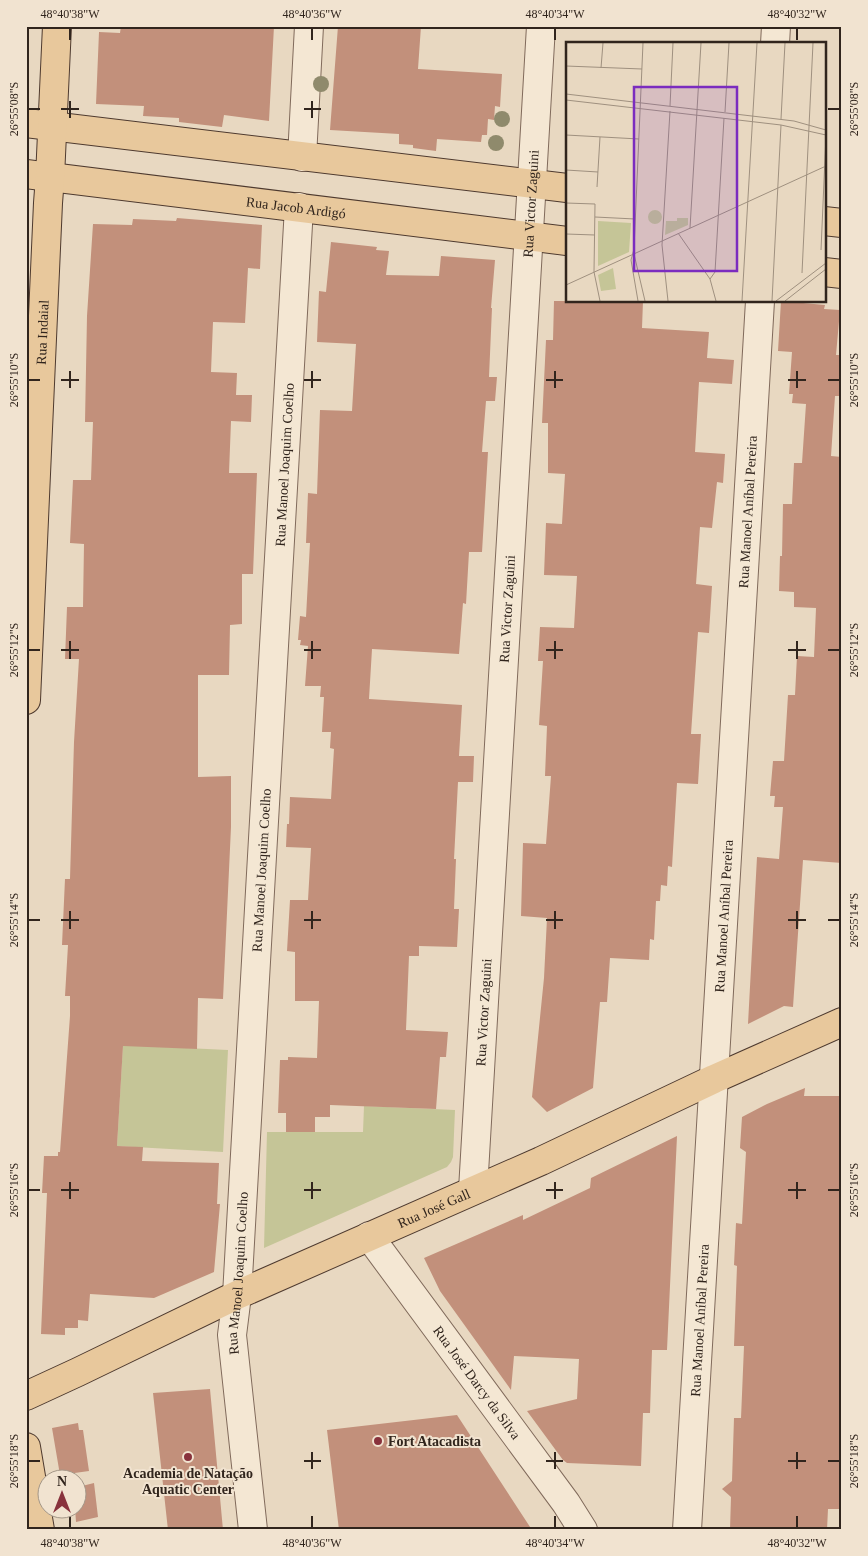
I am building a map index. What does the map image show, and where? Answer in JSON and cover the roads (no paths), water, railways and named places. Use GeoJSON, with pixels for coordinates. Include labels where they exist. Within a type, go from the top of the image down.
{"type":"FeatureCollection","features":[{"type":"Feature","properties":{"kind":"main road","name":"Rua Indaial"},"geometry":{"type":"LineString","coordinates":[[26,700],[32,438],[48,203],[38,175],[53,126],[57,26]]}},
{"type":"Feature","properties":{"kind":"main road"},"geometry":{"type":"LineString","coordinates":[[26,123],[566,188]]}},
{"type":"Feature","properties":{"kind":"main road","name":"Rua Jacob Ardigó"},"geometry":{"type":"LineString","coordinates":[[38,175],[566,241]]}},
{"type":"Feature","properties":{"kind":"main road"},"geometry":{"type":"LineString","coordinates":[[826,221],[842,224]]}},
{"type":"Feature","properties":{"kind":"main road"},"geometry":{"type":"LineString","coordinates":[[826,272],[842,274]]}},
{"type":"Feature","properties":{"kind":"main road","name":"Rua José Gall"},"geometry":{"type":"LineString","coordinates":[[26,1396],[237,1295],[541,1161],[842,1022]]}},
{"type":"Feature","properties":{"kind":"main road"},"geometry":{"type":"LineString","coordinates":[[26,1448],[40,1530]]}},
{"type":"Feature","properties":{"kind":"street"},"geometry":{"type":"LineString","coordinates":[[302,157],[309,26]]}},
{"type":"Feature","properties":{"kind":"street","name":"Rua Victor Zaguini"},"geometry":{"type":"LineString","coordinates":[[473,1190],[541,26]]}},
{"type":"Feature","properties":{"kind":"street"},"geometry":{"type":"LineString","coordinates":[[775,42],[776,26]]}},
{"type":"Feature","properties":{"kind":"street","name":"Rua Manoel Joaquim Coelho"},"geometry":{"type":"LineString","coordinates":[[253,1530],[232,1335],[237,1295],[299,207]]}},
{"type":"Feature","properties":{"kind":"street","name":"Rua Manoel Aníbal Pereira"},"geometry":{"type":"LineString","coordinates":[[687,1530],[760,302]]}},
{"type":"Feature","properties":{"kind":"street","name":"Rua José Darcy da Silva"},"geometry":{"type":"LineString","coordinates":[[369,1236],[566,1503],[583,1530]]}},
{"type":"Feature","properties":{"kind":"place","name":"Fort Atacadista"},"geometry":{"type":"Point","coordinates":[378,1441]}},
{"type":"Feature","properties":{"kind":"place","name":"Academia de Natação Aquatic Center"},"geometry":{"type":"Point","coordinates":[188,1457]}}]}
